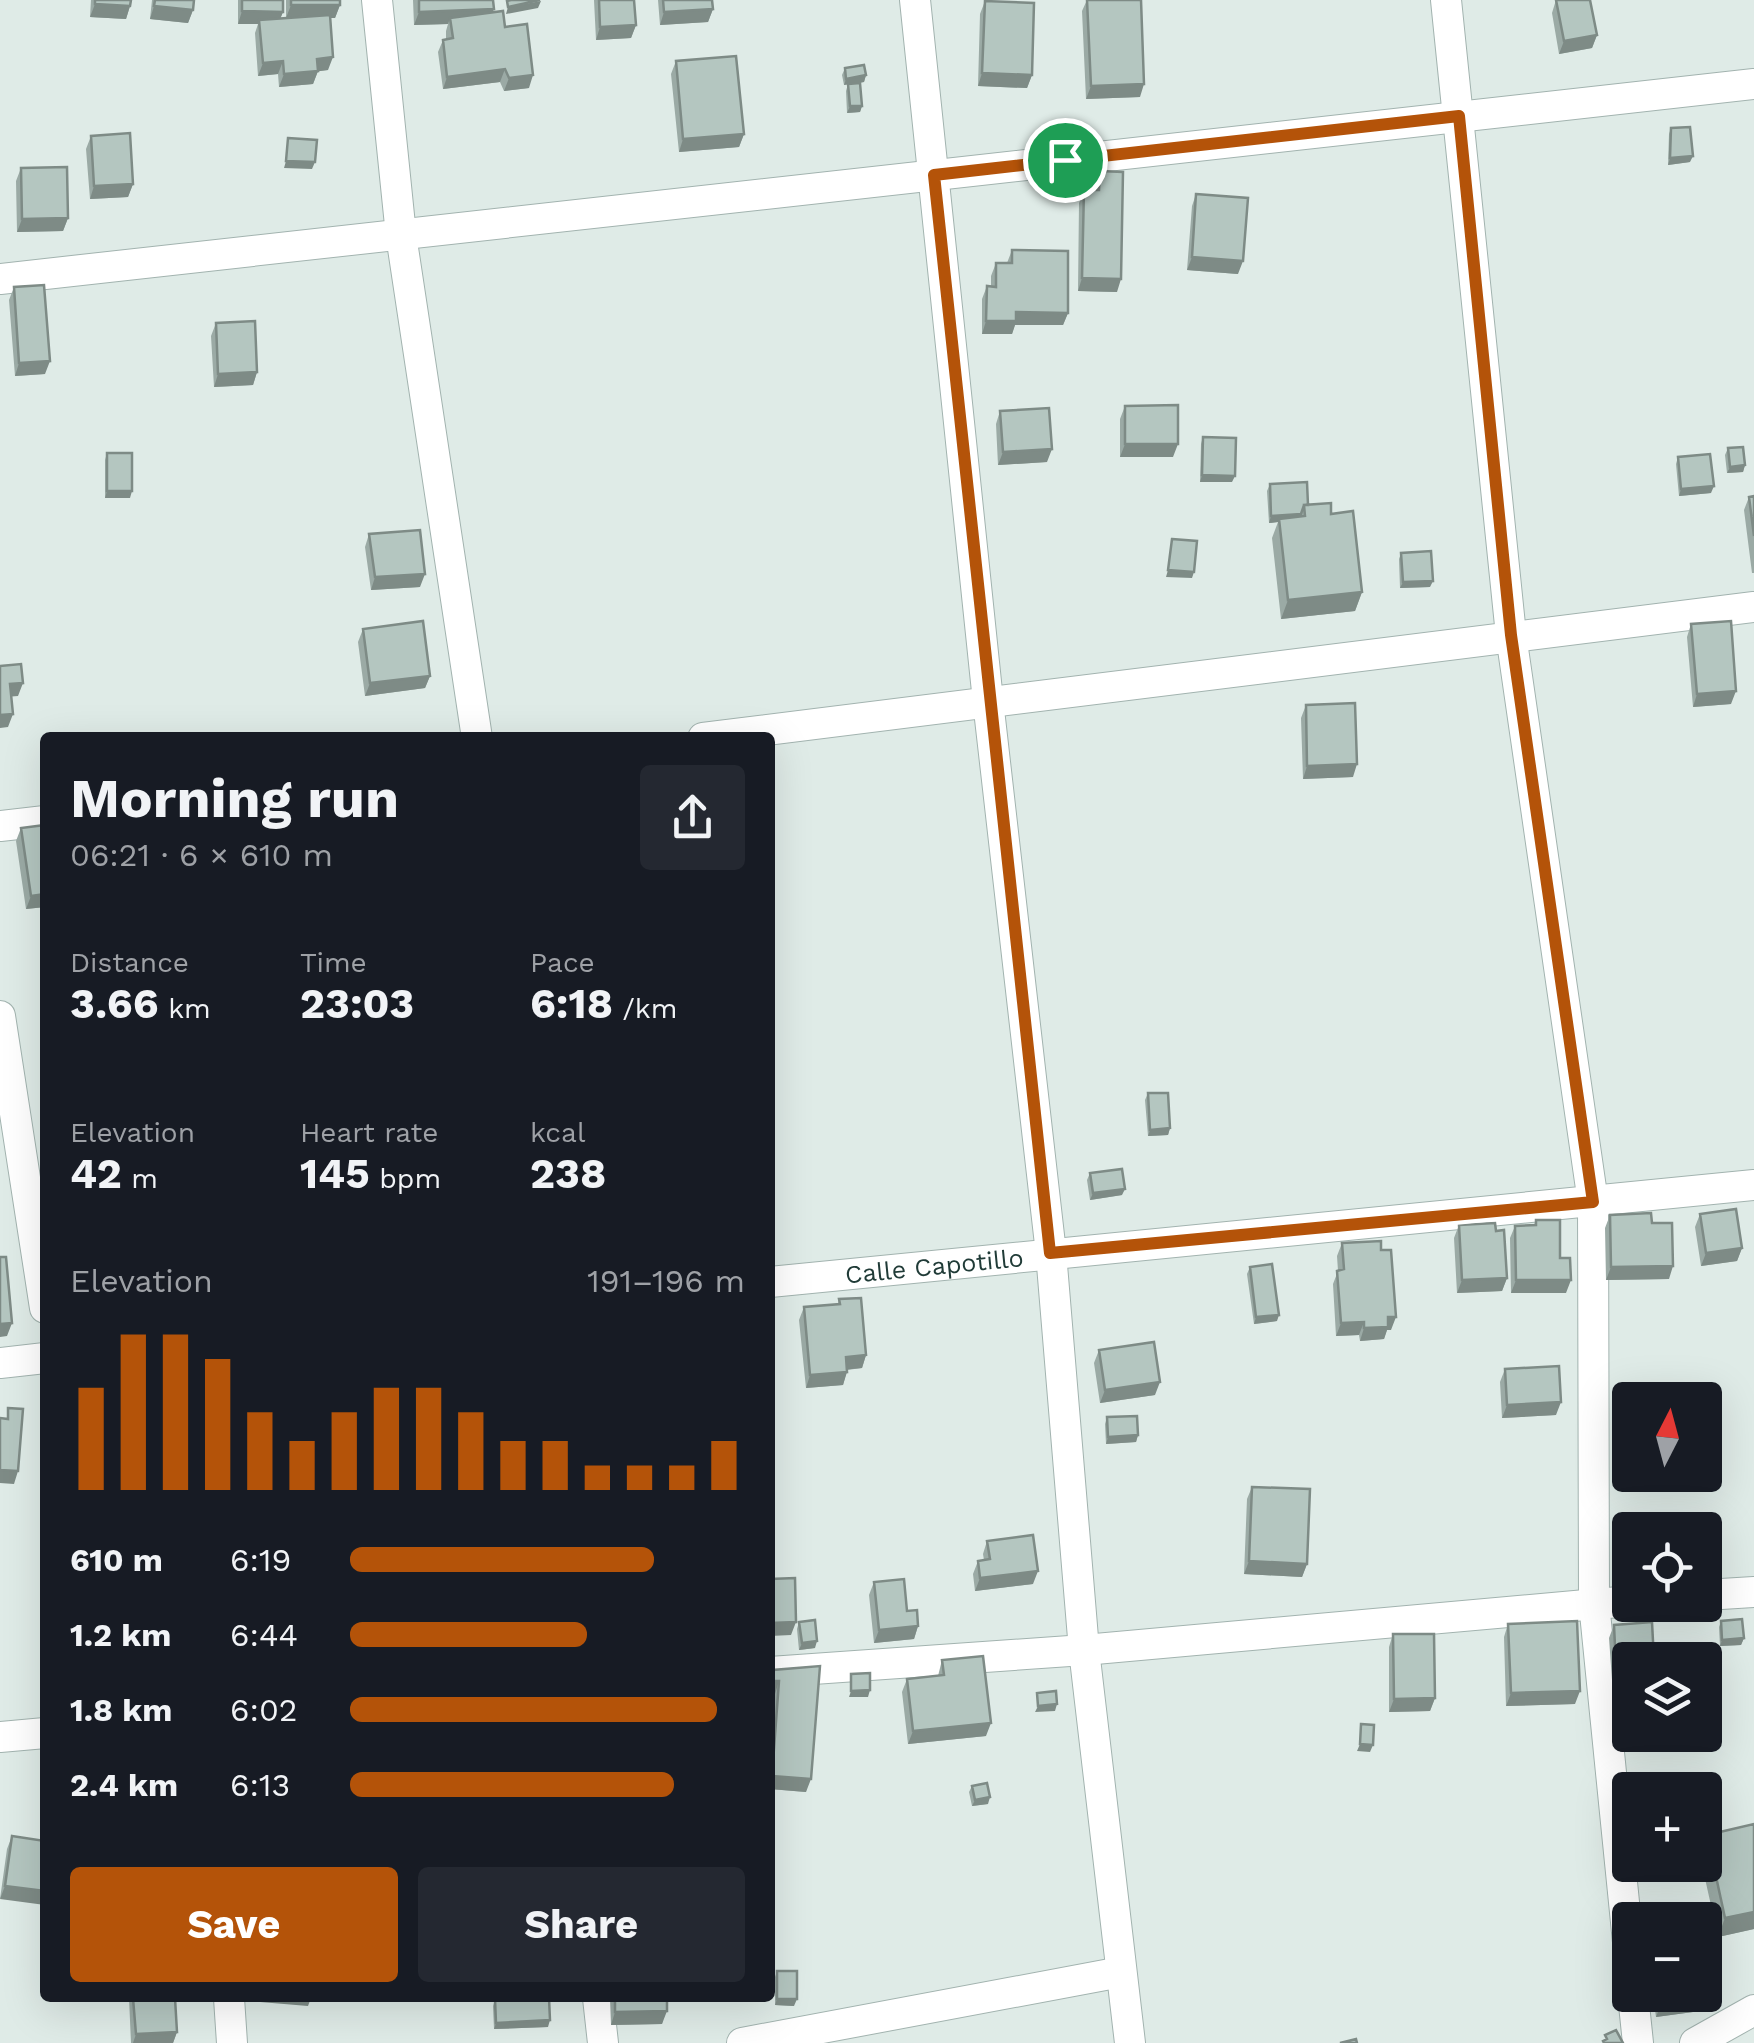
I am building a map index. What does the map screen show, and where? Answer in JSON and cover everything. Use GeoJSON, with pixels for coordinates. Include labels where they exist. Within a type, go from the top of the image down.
{"type":"FeatureCollection","features":[{"type":"Feature","properties":{"kind":"street"},"geometry":{"type":"LineString","coordinates":[[377,0],[401,235],[476,732]]}},
{"type":"Feature","properties":{"kind":"street"},"geometry":{"type":"LineString","coordinates":[[915,0],[1050,1253],[1084,1650],[1130,2043]]}},
{"type":"Feature","properties":{"kind":"street"},"geometry":{"type":"LineString","coordinates":[[1446,0],[1511,635],[1593,1202],[1594,1603],[1624,1902]]}},
{"type":"Feature","properties":{"kind":"street"},"geometry":{"type":"LineString","coordinates":[[0,280],[1754,84]]}},
{"type":"Feature","properties":{"kind":"street"},"geometry":{"type":"LineString","coordinates":[[747,732],[1754,607]]}},
{"type":"Feature","properties":{"kind":"street"},"geometry":{"type":"LineString","coordinates":[[0,826],[40,822]]}},
{"type":"Feature","properties":{"kind":"street"},"geometry":{"type":"LineString","coordinates":[[0,1016],[40,1276]]}},
{"type":"Feature","properties":{"kind":"street","name":"Calle Capotillo"},"geometry":{"type":"LineString","coordinates":[[775,1281],[1754,1184]]}},
{"type":"Feature","properties":{"kind":"street"},"geometry":{"type":"LineString","coordinates":[[0,1363],[40,1359]]}},
{"type":"Feature","properties":{"kind":"street"},"geometry":{"type":"LineString","coordinates":[[1722,1594],[1754,1592]]}},
{"type":"Feature","properties":{"kind":"street"},"geometry":{"type":"LineString","coordinates":[[775,1672],[1084,1650],[1612,1602]]}},
{"type":"Feature","properties":{"kind":"street"},"geometry":{"type":"LineString","coordinates":[[0,1737],[40,1733]]}},
{"type":"Feature","properties":{"kind":"street"},"geometry":{"type":"LineString","coordinates":[[742,2043],[1120,1972]]}},
{"type":"Feature","properties":{"kind":"street"},"geometry":{"type":"LineString","coordinates":[[229,2002],[232,2043]]}},
{"type":"Feature","properties":{"kind":"street"},"geometry":{"type":"LineString","coordinates":[[598,2002],[603,2043]]}},
{"type":"Feature","properties":{"kind":"street"},"geometry":{"type":"LineString","coordinates":[[1695,2043],[1754,2010]]}},
{"type":"Feature","properties":{"kind":"street"},"geometry":{"type":"LineString","coordinates":[[1635,2012],[1638,2043]]}},
{"type":"Feature","properties":{"kind":"building"},"geometry":{"type":"Polygon","coordinates":[[[95,0],[131,0],[130,6],[95,4],[95,0]]]}},
{"type":"Feature","properties":{"kind":"building"},"geometry":{"type":"Polygon","coordinates":[[[155,0],[194,0],[193,10],[154,6],[155,0]]]}},
{"type":"Feature","properties":{"kind":"building"},"geometry":{"type":"Polygon","coordinates":[[[242,0],[283,0],[283,12],[242,11],[242,0]]]}},
{"type":"Feature","properties":{"kind":"building"},"geometry":{"type":"Polygon","coordinates":[[[291,0],[340,0],[340,5],[291,5],[291,0]]]}},
{"type":"Feature","properties":{"kind":"building"},"geometry":{"type":"Polygon","coordinates":[[[419,0],[493,0],[494,9],[419,12],[419,0]]]}},
{"type":"Feature","properties":{"kind":"building"},"geometry":{"type":"Polygon","coordinates":[[[511,0],[540,0],[508,7],[507,1],[511,0]]]}},
{"type":"Feature","properties":{"kind":"building"},"geometry":{"type":"Polygon","coordinates":[[[599,0],[634,0],[636,25],[600,27],[599,0]]]}},
{"type":"Feature","properties":{"kind":"building"},"geometry":{"type":"Polygon","coordinates":[[[663,0],[712,0],[713,9],[664,12],[663,0]]]}},
{"type":"Feature","properties":{"kind":"building"},"geometry":{"type":"Polygon","coordinates":[[[1087,0],[1141,0],[1144,84],[1091,86],[1087,0]]]}},
{"type":"Feature","properties":{"kind":"building"},"geometry":{"type":"Polygon","coordinates":[[[1556,0],[1590,0],[1597,35],[1564,41],[1556,0]]]}},
{"type":"Feature","properties":{"kind":"building"},"geometry":{"type":"Polygon","coordinates":[[[985,1],[1034,3],[1032,75],[982,73],[985,1]]]}},
{"type":"Feature","properties":{"kind":"building"},"geometry":{"type":"Polygon","coordinates":[[[503,11],[505,27],[527,24],[533,75],[509,78],[505,69],[447,77],[443,40],[453,38],[450,18],[503,11]]]}},
{"type":"Feature","properties":{"kind":"building"},"geometry":{"type":"Polygon","coordinates":[[[330,15],[333,57],[317,59],[318,71],[284,74],[283,61],[263,63],[259,20],[330,15]]]}},
{"type":"Feature","properties":{"kind":"building"},"geometry":{"type":"Polygon","coordinates":[[[736,56],[744,134],[683,139],[676,61],[736,56]]]}},
{"type":"Feature","properties":{"kind":"building"},"geometry":{"type":"Polygon","coordinates":[[[864,65],[866,75],[846,79],[845,68],[864,65]]]}},
{"type":"Feature","properties":{"kind":"building"},"geometry":{"type":"Polygon","coordinates":[[[860,83],[862,106],[850,106],[848,84],[860,83]]]}},
{"type":"Feature","properties":{"kind":"building"},"geometry":{"type":"Polygon","coordinates":[[[1690,127],[1693,156],[1670,158],[1671,128],[1690,127]]]}},
{"type":"Feature","properties":{"kind":"building"},"geometry":{"type":"Polygon","coordinates":[[[130,133],[133,184],[94,186],[91,136],[130,133]]]}},
{"type":"Feature","properties":{"kind":"building"},"geometry":{"type":"Polygon","coordinates":[[[288,138],[317,140],[315,162],[286,161],[288,138]]]}},
{"type":"Feature","properties":{"kind":"building"},"geometry":{"type":"Polygon","coordinates":[[[67,167],[68,218],[22,219],[21,168],[67,167]]]}},
{"type":"Feature","properties":{"kind":"building"},"geometry":{"type":"Polygon","coordinates":[[[1100,171],[1123,172],[1121,279],[1082,278],[1084,190],[1099,190],[1100,171]]]}},
{"type":"Feature","properties":{"kind":"building"},"geometry":{"type":"Polygon","coordinates":[[[1196,194],[1248,198],[1243,261],[1192,257],[1196,194]]]}},
{"type":"Feature","properties":{"kind":"building"},"geometry":{"type":"Polygon","coordinates":[[[1012,250],[1068,251],[1068,313],[1016,312],[1016,321],[986,321],[987,286],[996,287],[996,263],[1012,263],[1012,250]]]}},
{"type":"Feature","properties":{"kind":"building"},"geometry":{"type":"Polygon","coordinates":[[[44,285],[50,361],[19,363],[14,287],[44,285]]]}},
{"type":"Feature","properties":{"kind":"building"},"geometry":{"type":"Polygon","coordinates":[[[255,321],[257,372],[218,374],[216,323],[255,321]]]}},
{"type":"Feature","properties":{"kind":"building"},"geometry":{"type":"Polygon","coordinates":[[[1178,405],[1178,444],[1125,444],[1125,406],[1178,405]]]}},
{"type":"Feature","properties":{"kind":"building"},"geometry":{"type":"Polygon","coordinates":[[[1049,408],[1052,449],[1003,452],[1000,411],[1049,408]]]}},
{"type":"Feature","properties":{"kind":"building"},"geometry":{"type":"Polygon","coordinates":[[[1203,437],[1236,438],[1235,476],[1202,475],[1203,437]]]}},
{"type":"Feature","properties":{"kind":"building"},"geometry":{"type":"Polygon","coordinates":[[[1743,447],[1745,465],[1730,467],[1728,448],[1743,447]]]}},
{"type":"Feature","properties":{"kind":"building"},"geometry":{"type":"Polygon","coordinates":[[[107,453],[132,453],[132,491],[107,491],[107,453]]]}},
{"type":"Feature","properties":{"kind":"building"},"geometry":{"type":"Polygon","coordinates":[[[1710,454],[1714,486],[1681,489],[1678,457],[1710,454]]]}},
{"type":"Feature","properties":{"kind":"building"},"geometry":{"type":"Polygon","coordinates":[[[1307,482],[1308,505],[1304,505],[1301,514],[1271,516],[1270,484],[1307,482]]]}},
{"type":"Feature","properties":{"kind":"building"},"geometry":{"type":"Polygon","coordinates":[[[1754,496],[1754,536],[1749,497],[1754,496]]]}},
{"type":"Feature","properties":{"kind":"building"},"geometry":{"type":"Polygon","coordinates":[[[1331,503],[1331,514],[1353,511],[1362,592],[1288,600],[1279,519],[1305,516],[1304,505],[1331,503]]]}},
{"type":"Feature","properties":{"kind":"building"},"geometry":{"type":"Polygon","coordinates":[[[420,530],[425,574],[375,577],[369,534],[420,530]]]}},
{"type":"Feature","properties":{"kind":"building"},"geometry":{"type":"Polygon","coordinates":[[[1172,539],[1197,541],[1194,572],[1168,570],[1172,539]]]}},
{"type":"Feature","properties":{"kind":"building"},"geometry":{"type":"Polygon","coordinates":[[[1431,551],[1433,581],[1403,582],[1401,553],[1431,551]]]}},
{"type":"Feature","properties":{"kind":"building"},"geometry":{"type":"Polygon","coordinates":[[[423,621],[430,676],[370,683],[363,629],[423,621]]]}},
{"type":"Feature","properties":{"kind":"building"},"geometry":{"type":"Polygon","coordinates":[[[1731,621],[1736,691],[1697,694],[1691,624],[1731,621]]]}},
{"type":"Feature","properties":{"kind":"building"},"geometry":{"type":"Polygon","coordinates":[[[21,664],[23,683],[10,684],[13,714],[0,715],[0,666],[21,664]]]}},
{"type":"Feature","properties":{"kind":"building"},"geometry":{"type":"Polygon","coordinates":[[[1355,703],[1357,764],[1307,766],[1306,705],[1355,703]]]}},
{"type":"Feature","properties":{"kind":"building"},"geometry":{"type":"Polygon","coordinates":[[[40,826],[40,895],[31,896],[21,828],[40,826]]]}},
{"type":"Feature","properties":{"kind":"building"},"geometry":{"type":"Polygon","coordinates":[[[1148,1093],[1168,1093],[1170,1128],[1150,1130],[1148,1093]]]}},
{"type":"Feature","properties":{"kind":"building"},"geometry":{"type":"Polygon","coordinates":[[[1122,1169],[1125,1189],[1093,1193],[1090,1173],[1122,1169]]]}},
{"type":"Feature","properties":{"kind":"building"},"geometry":{"type":"Polygon","coordinates":[[[1736,1209],[1742,1248],[1706,1253],[1700,1214],[1736,1209]]]}},
{"type":"Feature","properties":{"kind":"building"},"geometry":{"type":"Polygon","coordinates":[[[1651,1213],[1652,1223],[1672,1223],[1673,1266],[1611,1267],[1610,1215],[1651,1213]]]}},
{"type":"Feature","properties":{"kind":"building"},"geometry":{"type":"Polygon","coordinates":[[[1536,1220],[1560,1220],[1560,1258],[1570,1258],[1571,1280],[1516,1280],[1515,1226],[1536,1225],[1536,1220]]]}},
{"type":"Feature","properties":{"kind":"building"},"geometry":{"type":"Polygon","coordinates":[[[1495,1223],[1496,1231],[1504,1230],[1507,1278],[1462,1280],[1459,1225],[1495,1223]]]}},
{"type":"Feature","properties":{"kind":"building"},"geometry":{"type":"Polygon","coordinates":[[[1381,1241],[1381,1250],[1391,1250],[1396,1317],[1388,1317],[1388,1327],[1364,1328],[1364,1322],[1341,1323],[1337,1271],[1344,1269],[1342,1243],[1381,1241]]]}},
{"type":"Feature","properties":{"kind":"building"},"geometry":{"type":"Polygon","coordinates":[[[0,1257],[6,1257],[12,1323],[0,1324],[0,1257]]]}},
{"type":"Feature","properties":{"kind":"building"},"geometry":{"type":"Polygon","coordinates":[[[1272,1264],[1279,1315],[1256,1317],[1250,1267],[1272,1264]]]}},
{"type":"Feature","properties":{"kind":"building"},"geometry":{"type":"Polygon","coordinates":[[[861,1298],[866,1355],[846,1357],[847,1372],[810,1375],[804,1307],[861,1298]]]}},
{"type":"Feature","properties":{"kind":"building"},"geometry":{"type":"Polygon","coordinates":[[[1154,1342],[1160,1382],[1105,1390],[1099,1350],[1154,1342]]]}},
{"type":"Feature","properties":{"kind":"building"},"geometry":{"type":"Polygon","coordinates":[[[1559,1366],[1561,1402],[1507,1405],[1505,1369],[1559,1366]]]}},
{"type":"Feature","properties":{"kind":"building"},"geometry":{"type":"Polygon","coordinates":[[[8,1408],[23,1409],[18,1471],[0,1470],[0,1418],[8,1419],[8,1408]]]}},
{"type":"Feature","properties":{"kind":"building"},"geometry":{"type":"Polygon","coordinates":[[[1137,1416],[1138,1435],[1108,1437],[1107,1417],[1137,1416]]]}},
{"type":"Feature","properties":{"kind":"building"},"geometry":{"type":"Polygon","coordinates":[[[1252,1487],[1310,1489],[1307,1564],[1249,1561],[1252,1487]]]}},
{"type":"Feature","properties":{"kind":"building"},"geometry":{"type":"Polygon","coordinates":[[[1033,1535],[1038,1571],[980,1578],[978,1561],[990,1559],[987,1541],[1033,1535]]]}},
{"type":"Feature","properties":{"kind":"building"},"geometry":{"type":"Polygon","coordinates":[[[795,1578],[796,1622],[775,1623],[775,1579],[795,1578]]]}},
{"type":"Feature","properties":{"kind":"building"},"geometry":{"type":"Polygon","coordinates":[[[904,1579],[907,1611],[917,1610],[918,1626],[879,1630],[874,1582],[904,1579]]]}},
{"type":"Feature","properties":{"kind":"building"},"geometry":{"type":"Polygon","coordinates":[[[1742,1619],[1744,1638],[1722,1640],[1722,1621],[1742,1619]]]}},
{"type":"Feature","properties":{"kind":"building"},"geometry":{"type":"Polygon","coordinates":[[[815,1620],[817,1641],[802,1643],[799,1622],[815,1620]]]}},
{"type":"Feature","properties":{"kind":"building"},"geometry":{"type":"Polygon","coordinates":[[[1577,1621],[1580,1691],[1511,1693],[1508,1624],[1577,1621]]]}},
{"type":"Feature","properties":{"kind":"building"},"geometry":{"type":"Polygon","coordinates":[[[1652,1622],[1653,1642],[1615,1642],[1614,1625],[1652,1622]]]}},
{"type":"Feature","properties":{"kind":"building"},"geometry":{"type":"Polygon","coordinates":[[[1393,1634],[1434,1634],[1435,1698],[1394,1699],[1393,1634]]]}},
{"type":"Feature","properties":{"kind":"building"},"geometry":{"type":"Polygon","coordinates":[[[983,1656],[991,1723],[913,1731],[907,1679],[944,1675],[942,1660],[983,1656]]]}},
{"type":"Feature","properties":{"kind":"building"},"geometry":{"type":"Polygon","coordinates":[[[820,1666],[811,1779],[775,1776],[779,1681],[775,1681],[775,1670],[820,1666]]]}},
{"type":"Feature","properties":{"kind":"building"},"geometry":{"type":"Polygon","coordinates":[[[870,1673],[870,1690],[851,1691],[851,1674],[870,1673]]]}},
{"type":"Feature","properties":{"kind":"building"},"geometry":{"type":"Polygon","coordinates":[[[1056,1691],[1057,1704],[1038,1706],[1037,1693],[1056,1691]]]}},
{"type":"Feature","properties":{"kind":"building"},"geometry":{"type":"Polygon","coordinates":[[[1361,1724],[1374,1725],[1373,1745],[1360,1744],[1361,1724]]]}},
{"type":"Feature","properties":{"kind":"building"},"geometry":{"type":"Polygon","coordinates":[[[987,1783],[990,1797],[975,1800],[972,1786],[987,1783]]]}},
{"type":"Feature","properties":{"kind":"building"},"geometry":{"type":"Polygon","coordinates":[[[1754,1824],[1754,1912],[1725,1918],[1717,1882],[1722,1882],[1722,1831],[1754,1824]]]}},
{"type":"Feature","properties":{"kind":"building"},"geometry":{"type":"Polygon","coordinates":[[[12,1836],[40,1840],[40,1890],[5,1886],[12,1836]]]}},
{"type":"Feature","properties":{"kind":"building"},"geometry":{"type":"Polygon","coordinates":[[[777,1971],[797,1971],[797,1999],[777,1999],[777,1971]]]}},
{"type":"Feature","properties":{"kind":"building"},"geometry":{"type":"Polygon","coordinates":[[[133,2002],[175,2002],[177,2032],[136,2034],[133,2002]]]}},
{"type":"Feature","properties":{"kind":"building"},"geometry":{"type":"Polygon","coordinates":[[[495,2002],[549,2002],[550,2020],[496,2023],[495,2002]]]}},
{"type":"Feature","properties":{"kind":"building"},"geometry":{"type":"Polygon","coordinates":[[[615,2002],[667,2002],[667,2011],[615,2012],[615,2002]]]}},
{"type":"Feature","properties":{"kind":"building"},"geometry":{"type":"Polygon","coordinates":[[[1616,2030],[1623,2043],[1604,2043],[1605,2035],[1616,2030]]]}},
{"type":"Feature","properties":{"kind":"route"},"geometry":{"type":"LineString","coordinates":[[1459,116],[1511,635],[1593,1202],[1050,1253],[934,175],[1065,160],[1459,116]]}}]}
